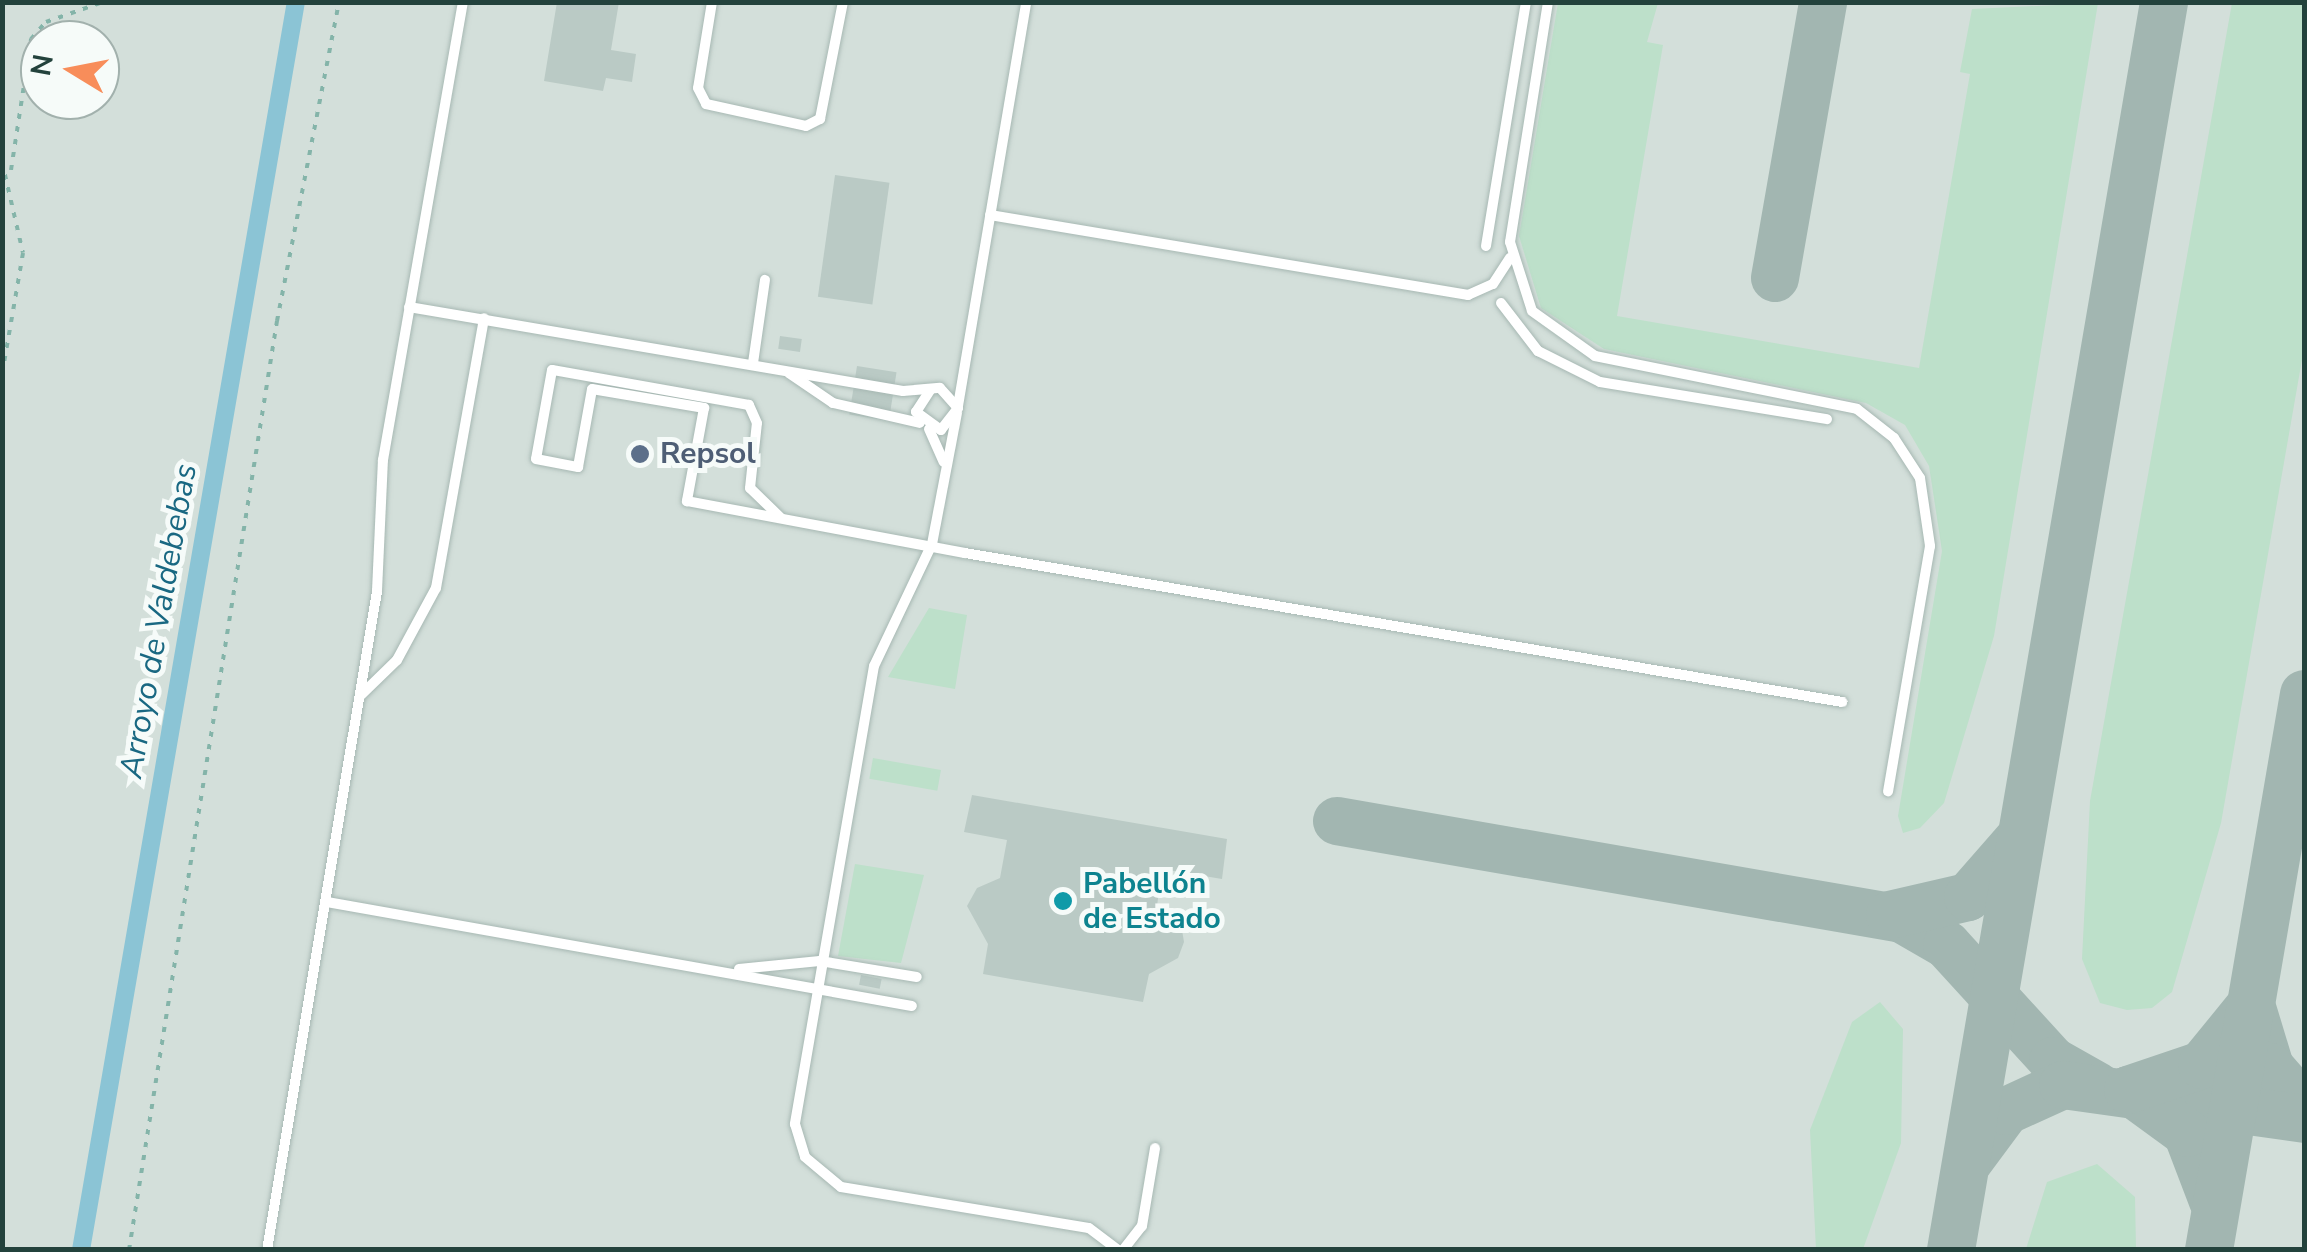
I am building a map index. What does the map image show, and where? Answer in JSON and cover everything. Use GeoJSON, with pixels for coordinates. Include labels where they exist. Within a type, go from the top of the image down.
{"type":"FeatureCollection","features":[{"type":"Feature","properties":{"kind":"lane"},"geometry":{"type":"LineString","coordinates":[[267,1250],[360,696],[382,460],[463,2]]}},
{"type":"Feature","properties":{"kind":"lane"},"geometry":{"type":"LineString","coordinates":[[712,2],[698,88],[706,104],[806,126],[820,119],[843,2]]}},
{"type":"Feature","properties":{"kind":"lane"},"geometry":{"type":"LineString","coordinates":[[1026,2],[932,544],[874,666],[820,961],[796,1124],[805,1157],[823,1176],[842,1187],[1090,1228],[1121,1250],[1142,1226],[1155,1148]]}},
{"type":"Feature","properties":{"kind":"lane"},"geometry":{"type":"LineString","coordinates":[[1486,246],[1526,2]]}},
{"type":"Feature","properties":{"kind":"lane"},"geometry":{"type":"LineString","coordinates":[[990,215],[1468,295],[1493,284],[1510,258],[1548,2]]}},
{"type":"Feature","properties":{"kind":"lane"},"geometry":{"type":"LineString","coordinates":[[1510,258],[1532,311],[1583,351],[1800,392],[1883,427],[1926,494],[1930,546],[1888,791]]}},
{"type":"Feature","properties":{"kind":"lane"},"geometry":{"type":"LineString","coordinates":[[753,363],[765,280]]}},
{"type":"Feature","properties":{"kind":"lane"},"geometry":{"type":"LineString","coordinates":[[1501,302],[1538,351],[1600,382],[1828,419]]}},
{"type":"Feature","properties":{"kind":"lane"},"geometry":{"type":"LineString","coordinates":[[409,307],[780,368],[935,388],[958,411]]}},
{"type":"Feature","properties":{"kind":"lane"},"geometry":{"type":"LineString","coordinates":[[360,696],[398,660],[436,588],[484,318]]}},
{"type":"Feature","properties":{"kind":"lane"},"geometry":{"type":"LineString","coordinates":[[944,478],[942,445],[916,408],[965,356]]}},
{"type":"Feature","properties":{"kind":"lane"},"geometry":{"type":"LineString","coordinates":[[780,368],[834,404],[926,427],[946,428],[958,411]]}},
{"type":"Feature","properties":{"kind":"lane"},"geometry":{"type":"LineString","coordinates":[[782,518],[750,488],[757,423],[749,405],[552,370],[536,460],[578,467],[592,390],[704,408],[687,502],[1842,702]]}},
{"type":"Feature","properties":{"kind":"lane"},"geometry":{"type":"LineString","coordinates":[[1797,414],[1800,392]]}},
{"type":"Feature","properties":{"kind":"lane"},"geometry":{"type":"LineString","coordinates":[[327,902],[912,1006]]}},
{"type":"Feature","properties":{"kind":"lane"},"geometry":{"type":"LineString","coordinates":[[722,970],[820,961],[918,977]]}},
{"type":"Feature","properties":{"kind":"path"},"geometry":{"type":"LineString","coordinates":[[2,375],[5,324],[24,253],[11,170],[31,40],[46,22],[103,2]]}},
{"type":"Feature","properties":{"kind":"path"},"geometry":{"type":"LineString","coordinates":[[129,1250],[277,321],[339,2]]}},
{"type":"Feature","properties":{"kind":"path"},"geometry":{"type":"LineString","coordinates":[[2,162],[11,170]]}},
{"type":"Feature","properties":{"kind":"shaded area"},"geometry":{"type":"Polygon","coordinates":[[[2,3],[2304,3],[2304,1249],[3,1249],[2,3]]]}},
{"type":"Feature","properties":{"kind":"green space"},"geometry":{"type":"Polygon","coordinates":[[[1558,3],[1658,3],[1647,42],[1663,45],[1617,316],[1919,368],[1970,74],[1960,72],[1972,9],[2098,3],[1994,636],[1944,803],[1920,828],[1903,833],[1898,816],[1942,551],[1929,466],[1905,425],[1866,403],[1604,349],[1541,308],[1519,236],[1558,3]]]}},
{"type":"Feature","properties":{"kind":"green space"},"geometry":{"type":"Polygon","coordinates":[[[2232,3],[2304,3],[2304,348],[2221,823],[2172,992],[2152,1008],[2127,1010],[2100,1003],[2082,959],[2090,801],[2232,3]]]}},
{"type":"Feature","properties":{"kind":"green space"},"geometry":{"type":"Polygon","coordinates":[[[929,608],[967,615],[955,689],[888,677],[929,608]]]}},
{"type":"Feature","properties":{"kind":"green space"},"geometry":{"type":"Polygon","coordinates":[[[873,758],[941,770],[937,791],[869,779],[873,758]]]}},
{"type":"Feature","properties":{"kind":"green space"},"geometry":{"type":"Polygon","coordinates":[[[855,864],[924,875],[901,963],[838,956],[855,864]]]}},
{"type":"Feature","properties":{"kind":"green space"},"geometry":{"type":"Polygon","coordinates":[[[1880,1002],[1903,1029],[1901,1143],[1863,1249],[1816,1249],[1810,1130],[1852,1022],[1880,1002]]]}},
{"type":"Feature","properties":{"kind":"green space"},"geometry":{"type":"Polygon","coordinates":[[[2097,1164],[2135,1197],[2136,1249],[2026,1249],[2047,1182],[2097,1164]]]}},
{"type":"Feature","properties":{"kind":"building"},"geometry":{"type":"Polygon","coordinates":[[[557,2],[619,2],[611,50],[636,54],[632,82],[606,78],[603,91],[544,81],[557,2]]]}},
{"type":"Feature","properties":{"kind":"building"},"geometry":{"type":"Polygon","coordinates":[[[835,175],[889,183],[872,304],[818,297],[835,175]]]}},
{"type":"Feature","properties":{"kind":"building"},"geometry":{"type":"Polygon","coordinates":[[[780,336],[802,339],[800,352],[778,349],[780,336]]]}},
{"type":"Feature","properties":{"kind":"building"},"geometry":{"type":"Polygon","coordinates":[[[857,366],[897,372],[889,421],[849,414],[857,366]]]}},
{"type":"Feature","properties":{"kind":"building","name":"Pabellón de Estado"},"geometry":{"type":"Polygon","coordinates":[[[972,795],[1227,839],[1222,879],[1162,869],[1157,906],[1181,924],[1184,942],[1178,958],[1149,974],[1143,1002],[983,974],[988,944],[967,906],[977,888],[1000,878],[1007,840],[964,832],[972,795]]]}},
{"type":"Feature","properties":{"kind":"building"},"geometry":{"type":"Polygon","coordinates":[[[861,975],[882,979],[880,989],[859,985],[861,975]]]}},
{"type":"Feature","properties":{"kind":"waterway","name":"Arroyo de Valdebebas"},"geometry":{"type":"LineString","coordinates":[[81,1250],[296,2]]}},
{"type":"Feature","properties":{"kind":"taxiway"},"geometry":{"type":"LineString","coordinates":[[1775,278],[1823,2]]}},
{"type":"Feature","properties":{"kind":"taxiway"},"geometry":{"type":"LineString","coordinates":[[1951,1250],[2164,2]]}},
{"type":"Feature","properties":{"kind":"taxiway"},"geometry":{"type":"LineString","coordinates":[[2209,1250],[2304,694]]}},
{"type":"Feature","properties":{"kind":"taxiway"},"geometry":{"type":"LineString","coordinates":[[1337,821],[1902,919],[1947,945],[2053,1061],[2097,1086]]}},
{"type":"Feature","properties":{"kind":"taxiway"},"geometry":{"type":"LineString","coordinates":[[1890,915],[1968,897],[2017,841]]}},
{"type":"Feature","properties":{"kind":"taxiway"},"geometry":{"type":"LineString","coordinates":[[2213,1201],[2187,1133],[2128,1090],[2202,1065],[2246,1011]]}},
{"type":"Feature","properties":{"kind":"taxiway"},"geometry":{"type":"LineString","coordinates":[[2253,1011],[2270,1067],[2304,1106]]}},
{"type":"Feature","properties":{"kind":"taxiway"},"geometry":{"type":"LineString","coordinates":[[1969,1161],[2006,1111],[2063,1085],[2304,1119]]}},
{"type":"Feature","properties":{"kind":"place","name":"Repsol"},"geometry":{"type":"Point","coordinates":[640,454]}},
{"type":"Feature","properties":{"kind":"place","name":"Pabellón de Estado"},"geometry":{"type":"Point","coordinates":[1063,901]}}]}
